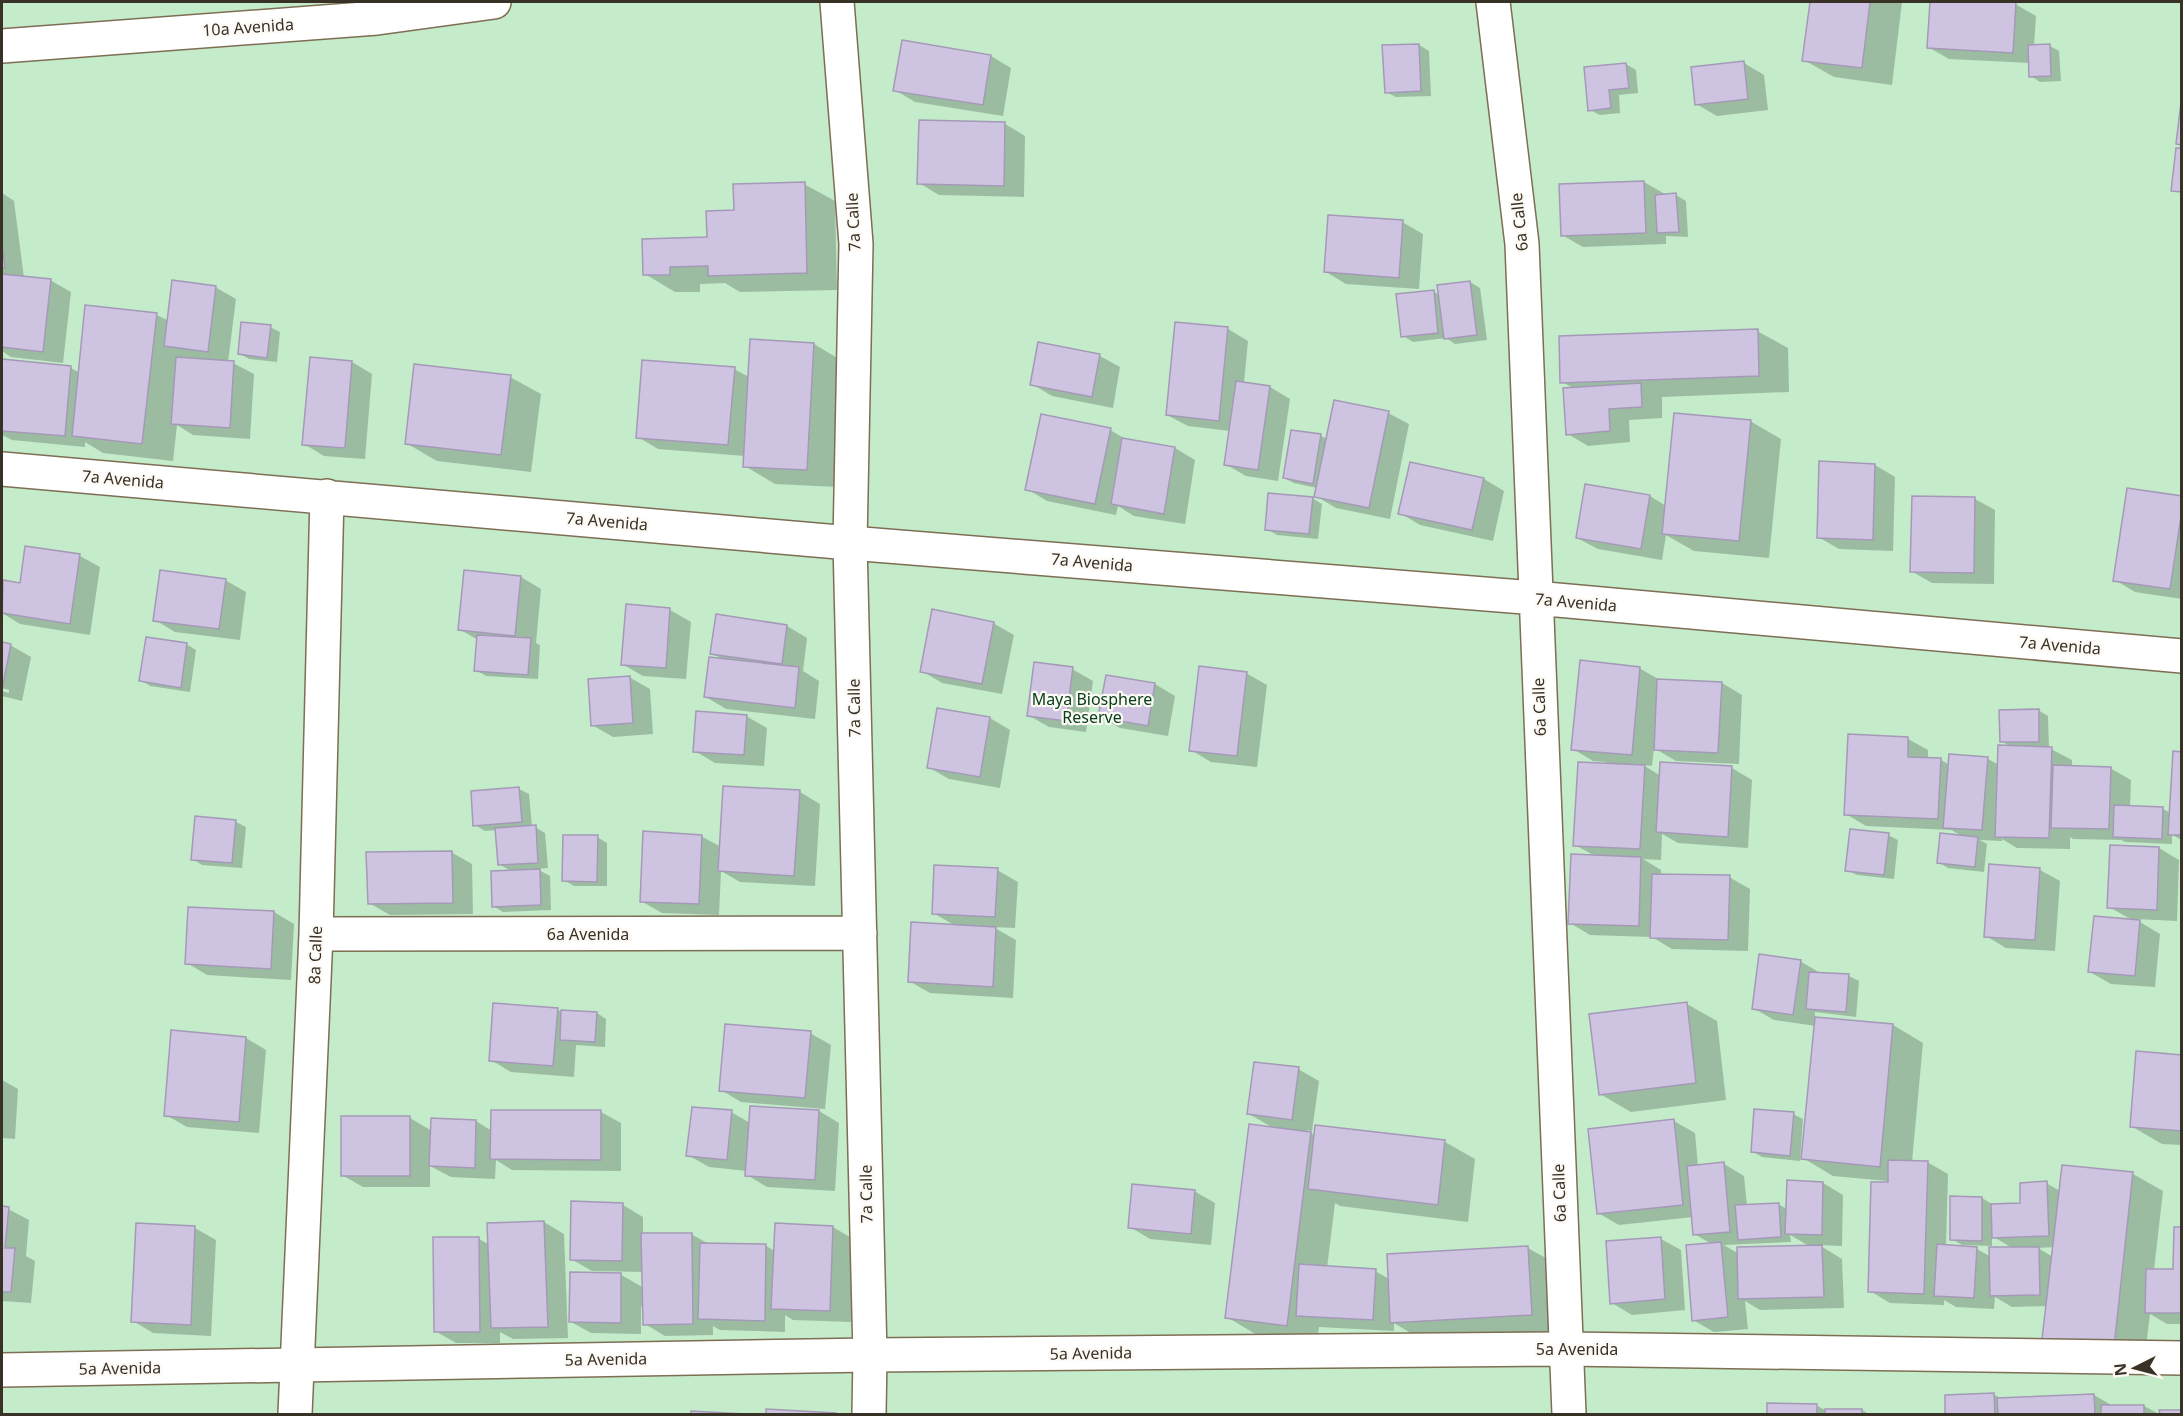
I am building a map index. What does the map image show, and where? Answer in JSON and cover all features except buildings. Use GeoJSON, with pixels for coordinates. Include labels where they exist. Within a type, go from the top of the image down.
{"type":"FeatureCollection","features":[{"type":"Feature","properties":{"kind":"street","name":"10a Avenida"},"geometry":{"type":"LineString","coordinates":[[2,46],[377,18],[494,2]]}},
{"type":"Feature","properties":{"kind":"street","name":"7a Calle"},"geometry":{"type":"LineString","coordinates":[[837,2],[856,244],[850,543],[870,1355],[869,1414]]}},
{"type":"Feature","properties":{"kind":"street","name":"6a Calle"},"geometry":{"type":"LineString","coordinates":[[1494,2],[1522,244],[1569,1414]]}},
{"type":"Feature","properties":{"kind":"street","name":"7a Avenida"},"geometry":{"type":"LineString","coordinates":[[2,469],[850,543],[1535,598],[2181,656]]}},
{"type":"Feature","properties":{"kind":"street","name":"8a Calle"},"geometry":{"type":"LineString","coordinates":[[295,1414],[316,934],[327,496]]}},
{"type":"Feature","properties":{"kind":"street","name":"6a Avenida"},"geometry":{"type":"LineString","coordinates":[[316,934],[860,933]]}},
{"type":"Feature","properties":{"kind":"street","name":"5a Avenida"},"geometry":{"type":"LineString","coordinates":[[2,1370],[870,1355],[1566,1348],[2181,1358]]}},
{"type":"Feature","properties":{"kind":"green space","name":"Maya Biosphere Reserve"},"geometry":{"type":"Polygon","coordinates":[[[2,2],[2181,2],[2181,1414],[2,1414],[2,2]]]}}]}
